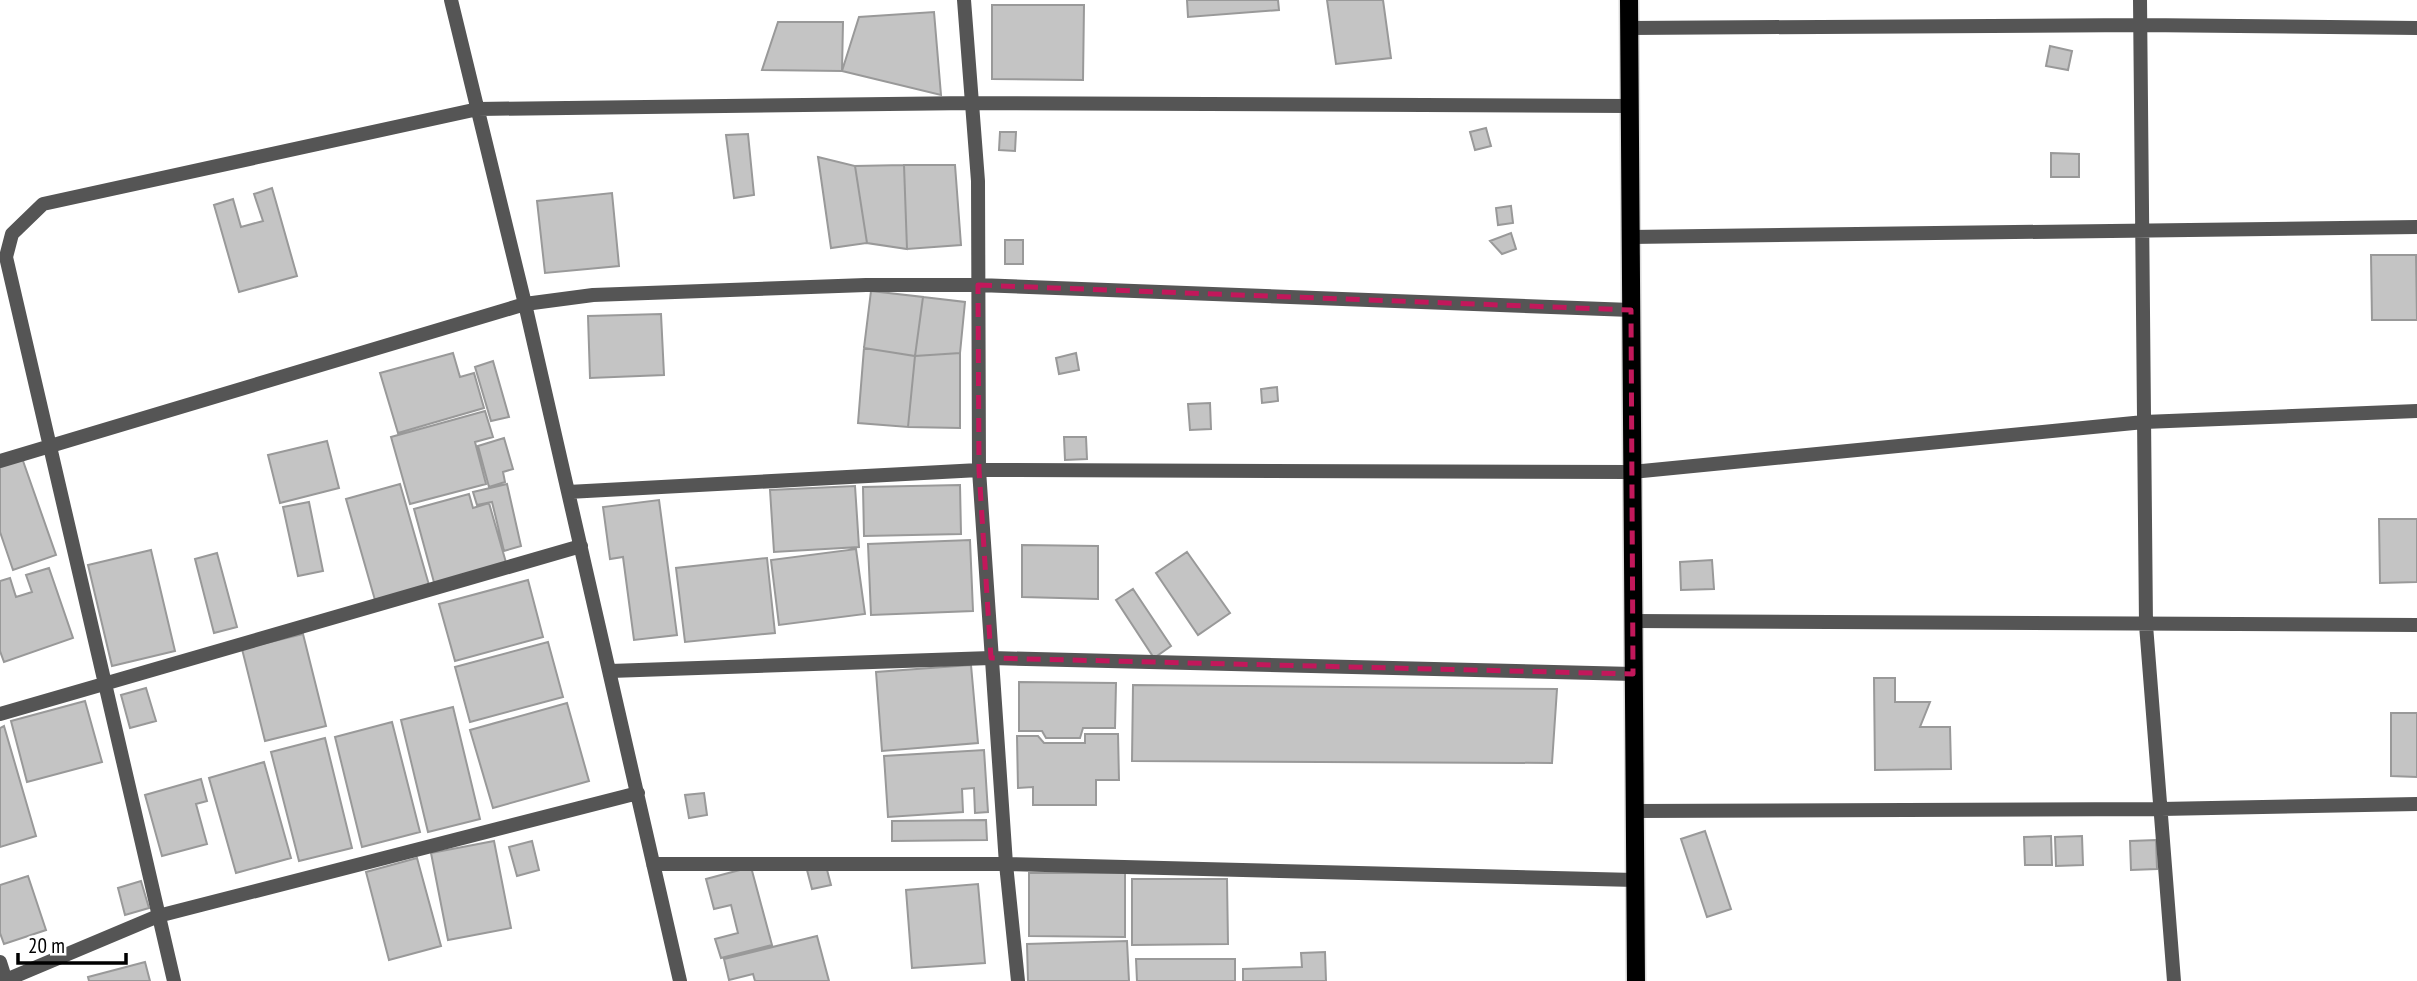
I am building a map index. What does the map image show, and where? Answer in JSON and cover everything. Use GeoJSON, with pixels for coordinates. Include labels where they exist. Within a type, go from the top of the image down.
{"type":"FeatureCollection","features":[{"type":"Feature","properties":{"kind":"main road"},"geometry":{"type":"LineString","coordinates":[[1629,0],[1636,981]]}},
{"type":"Feature","properties":{"kind":"street"},"geometry":{"type":"LineString","coordinates":[[451,0],[525,304],[680,981]]}},
{"type":"Feature","properties":{"kind":"street"},"geometry":{"type":"LineString","coordinates":[[964,0],[978,181],[979,470],[1006,864],[1018,981]]}},
{"type":"Feature","properties":{"kind":"street"},"geometry":{"type":"LineString","coordinates":[[2140,0],[2146,625],[2174,981]]}},
{"type":"Feature","properties":{"kind":"street"},"geometry":{"type":"LineString","coordinates":[[1629,28],[2141,25],[2417,28]]}},
{"type":"Feature","properties":{"kind":"street"},"geometry":{"type":"LineString","coordinates":[[174,981],[6,257],[12,234],[43,204],[478,109],[972,103],[1629,106]]}},
{"type":"Feature","properties":{"kind":"street"},"geometry":{"type":"LineString","coordinates":[[1630,237],[2417,227]]}},
{"type":"Feature","properties":{"kind":"street"},"geometry":{"type":"LineString","coordinates":[[0,461],[525,304],[593,295],[866,285],[978,285],[1631,310]]}},
{"type":"Feature","properties":{"kind":"street"},"geometry":{"type":"LineString","coordinates":[[568,492],[979,470],[1632,471],[2144,422],[2417,411]]}},
{"type":"Feature","properties":{"kind":"street"},"geometry":{"type":"LineString","coordinates":[[0,714],[581,546]]}},
{"type":"Feature","properties":{"kind":"street"},"geometry":{"type":"LineString","coordinates":[[1633,621],[2417,625]]}},
{"type":"Feature","properties":{"kind":"street"},"geometry":{"type":"LineString","coordinates":[[610,671],[991,658],[1633,674]]}},
{"type":"Feature","properties":{"kind":"street"},"geometry":{"type":"LineString","coordinates":[[0,961],[6,981],[158,916],[638,793]]}},
{"type":"Feature","properties":{"kind":"street"},"geometry":{"type":"LineString","coordinates":[[1635,811],[2161,809],[2417,804]]}},
{"type":"Feature","properties":{"kind":"street"},"geometry":{"type":"LineString","coordinates":[[653,864],[1006,864],[1635,880]]}},
{"type":"Feature","properties":{"kind":"highlighted area"},"geometry":{"type":"Polygon","coordinates":[[[978,285],[1631,310],[1633,674],[991,658],[979,470],[978,285]]]}},
{"type":"Feature","properties":{"kind":"building"},"geometry":{"type":"Polygon","coordinates":[[[1187,0],[1278,0],[1279,10],[1188,17],[1187,0]]]}},
{"type":"Feature","properties":{"kind":"building"},"geometry":{"type":"Polygon","coordinates":[[[1327,0],[1383,0],[1391,58],[1336,64],[1327,0]]]}},
{"type":"Feature","properties":{"kind":"building"},"geometry":{"type":"Polygon","coordinates":[[[992,5],[1084,5],[1083,80],[992,79],[992,5]]]}},
{"type":"Feature","properties":{"kind":"building"},"geometry":{"type":"Polygon","coordinates":[[[934,12],[941,95],[842,71],[859,17],[934,12]]]}},
{"type":"Feature","properties":{"kind":"building"},"geometry":{"type":"Polygon","coordinates":[[[778,22],[843,22],[842,71],[762,70],[778,22]]]}},
{"type":"Feature","properties":{"kind":"building"},"geometry":{"type":"Polygon","coordinates":[[[2050,46],[2072,51],[2068,70],[2046,66],[2050,46]]]}},
{"type":"Feature","properties":{"kind":"building"},"geometry":{"type":"Polygon","coordinates":[[[1486,128],[1491,146],[1475,150],[1470,132],[1486,128]]]}},
{"type":"Feature","properties":{"kind":"building"},"geometry":{"type":"Polygon","coordinates":[[[1000,132],[1016,132],[1015,151],[999,150],[1000,132]]]}},
{"type":"Feature","properties":{"kind":"building"},"geometry":{"type":"Polygon","coordinates":[[[748,134],[754,195],[734,198],[726,135],[748,134]]]}},
{"type":"Feature","properties":{"kind":"building"},"geometry":{"type":"Polygon","coordinates":[[[2051,153],[2079,154],[2079,177],[2051,177],[2051,153]]]}},
{"type":"Feature","properties":{"kind":"building"},"geometry":{"type":"Polygon","coordinates":[[[818,157],[855,166],[867,243],[831,248],[818,157]]]}},
{"type":"Feature","properties":{"kind":"building"},"geometry":{"type":"Polygon","coordinates":[[[904,165],[955,165],[961,245],[907,249],[904,165]]]}},
{"type":"Feature","properties":{"kind":"building"},"geometry":{"type":"Polygon","coordinates":[[[904,165],[907,249],[867,243],[855,166],[904,165]]]}},
{"type":"Feature","properties":{"kind":"building"},"geometry":{"type":"Polygon","coordinates":[[[272,188],[297,276],[239,292],[214,205],[233,199],[241,227],[263,221],[254,194],[272,188]]]}},
{"type":"Feature","properties":{"kind":"building"},"geometry":{"type":"Polygon","coordinates":[[[612,193],[619,266],[545,273],[537,201],[612,193]]]}},
{"type":"Feature","properties":{"kind":"building"},"geometry":{"type":"Polygon","coordinates":[[[1511,206],[1513,223],[1498,225],[1496,208],[1511,206]]]}},
{"type":"Feature","properties":{"kind":"building"},"geometry":{"type":"Polygon","coordinates":[[[1511,233],[1516,249],[1502,254],[1490,241],[1511,233]]]}},
{"type":"Feature","properties":{"kind":"building"},"geometry":{"type":"Polygon","coordinates":[[[1005,240],[1023,240],[1023,264],[1005,264],[1005,240]]]}},
{"type":"Feature","properties":{"kind":"building"},"geometry":{"type":"Polygon","coordinates":[[[2371,255],[2416,255],[2417,320],[2372,320],[2371,255]]]}},
{"type":"Feature","properties":{"kind":"building"},"geometry":{"type":"Polygon","coordinates":[[[871,291],[923,297],[915,356],[864,348],[871,291]]]}},
{"type":"Feature","properties":{"kind":"building"},"geometry":{"type":"Polygon","coordinates":[[[923,297],[965,302],[960,353],[915,356],[923,297]]]}},
{"type":"Feature","properties":{"kind":"building"},"geometry":{"type":"Polygon","coordinates":[[[661,314],[664,375],[590,378],[588,316],[661,314]]]}},
{"type":"Feature","properties":{"kind":"building"},"geometry":{"type":"Polygon","coordinates":[[[864,348],[915,356],[908,427],[858,423],[864,348]]]}},
{"type":"Feature","properties":{"kind":"building"},"geometry":{"type":"Polygon","coordinates":[[[453,353],[460,377],[474,373],[484,408],[398,433],[380,373],[453,353]]]}},
{"type":"Feature","properties":{"kind":"building"},"geometry":{"type":"Polygon","coordinates":[[[960,353],[960,428],[908,427],[915,356],[960,353]]]}},
{"type":"Feature","properties":{"kind":"building"},"geometry":{"type":"Polygon","coordinates":[[[1076,353],[1079,370],[1059,374],[1056,358],[1076,353]]]}},
{"type":"Feature","properties":{"kind":"building"},"geometry":{"type":"Polygon","coordinates":[[[493,361],[509,417],[491,421],[475,367],[493,361]]]}},
{"type":"Feature","properties":{"kind":"building"},"geometry":{"type":"Polygon","coordinates":[[[1277,387],[1278,401],[1262,403],[1261,389],[1277,387]]]}},
{"type":"Feature","properties":{"kind":"building"},"geometry":{"type":"Polygon","coordinates":[[[1210,403],[1211,429],[1190,430],[1188,404],[1210,403]]]}},
{"type":"Feature","properties":{"kind":"building"},"geometry":{"type":"Polygon","coordinates":[[[485,411],[493,437],[475,442],[486,484],[410,504],[391,437],[485,411]]]}},
{"type":"Feature","properties":{"kind":"building"},"geometry":{"type":"Polygon","coordinates":[[[1064,437],[1086,437],[1087,459],[1065,460],[1064,437]]]}},
{"type":"Feature","properties":{"kind":"building"},"geometry":{"type":"Polygon","coordinates":[[[504,438],[513,469],[503,472],[505,482],[489,487],[478,446],[504,438]]]}},
{"type":"Feature","properties":{"kind":"building"},"geometry":{"type":"Polygon","coordinates":[[[327,441],[339,488],[280,503],[268,455],[327,441]]]}},
{"type":"Feature","properties":{"kind":"building"},"geometry":{"type":"Polygon","coordinates":[[[22,458],[56,555],[13,570],[0,532],[0,465],[22,458]]]}},
{"type":"Feature","properties":{"kind":"building"},"geometry":{"type":"Polygon","coordinates":[[[400,484],[429,585],[375,600],[346,499],[400,484]]]}},
{"type":"Feature","properties":{"kind":"building"},"geometry":{"type":"Polygon","coordinates":[[[507,484],[521,546],[504,551],[492,502],[477,505],[473,492],[507,484]]]}},
{"type":"Feature","properties":{"kind":"building"},"geometry":{"type":"Polygon","coordinates":[[[960,485],[961,534],[864,536],[863,487],[960,485]]]}},
{"type":"Feature","properties":{"kind":"building"},"geometry":{"type":"Polygon","coordinates":[[[855,486],[859,547],[774,552],[770,490],[855,486]]]}},
{"type":"Feature","properties":{"kind":"building"},"geometry":{"type":"Polygon","coordinates":[[[469,494],[473,508],[489,503],[507,566],[435,586],[414,509],[469,494]]]}},
{"type":"Feature","properties":{"kind":"building"},"geometry":{"type":"Polygon","coordinates":[[[659,500],[677,635],[634,640],[623,557],[610,559],[603,507],[659,500]]]}},
{"type":"Feature","properties":{"kind":"building"},"geometry":{"type":"Polygon","coordinates":[[[309,502],[323,571],[298,576],[283,507],[309,502]]]}},
{"type":"Feature","properties":{"kind":"building"},"geometry":{"type":"Polygon","coordinates":[[[2379,519],[2417,519],[2417,582],[2380,583],[2379,519]]]}},
{"type":"Feature","properties":{"kind":"building"},"geometry":{"type":"Polygon","coordinates":[[[970,540],[973,611],[871,615],[868,544],[970,540]]]}},
{"type":"Feature","properties":{"kind":"building"},"geometry":{"type":"Polygon","coordinates":[[[1022,545],[1098,546],[1098,599],[1022,597],[1022,545]]]}},
{"type":"Feature","properties":{"kind":"building"},"geometry":{"type":"Polygon","coordinates":[[[856,549],[865,614],[779,625],[771,560],[856,549]]]}},
{"type":"Feature","properties":{"kind":"building"},"geometry":{"type":"Polygon","coordinates":[[[151,550],[175,651],[112,666],[88,565],[151,550]]]}},
{"type":"Feature","properties":{"kind":"building"},"geometry":{"type":"Polygon","coordinates":[[[1187,552],[1230,613],[1198,635],[1156,573],[1187,552]]]}},
{"type":"Feature","properties":{"kind":"building"},"geometry":{"type":"Polygon","coordinates":[[[217,553],[237,627],[214,633],[195,559],[217,553]]]}},
{"type":"Feature","properties":{"kind":"building"},"geometry":{"type":"Polygon","coordinates":[[[767,558],[775,633],[685,642],[676,568],[767,558]]]}},
{"type":"Feature","properties":{"kind":"building"},"geometry":{"type":"Polygon","coordinates":[[[1712,560],[1714,589],[1681,590],[1680,562],[1712,560]]]}},
{"type":"Feature","properties":{"kind":"building"},"geometry":{"type":"Polygon","coordinates":[[[49,568],[73,638],[4,662],[0,651],[0,581],[10,578],[16,597],[32,592],[26,575],[49,568]]]}},
{"type":"Feature","properties":{"kind":"building"},"geometry":{"type":"Polygon","coordinates":[[[528,580],[543,637],[455,661],[439,604],[528,580]]]}},
{"type":"Feature","properties":{"kind":"building"},"geometry":{"type":"Polygon","coordinates":[[[1133,589],[1171,646],[1154,658],[1116,600],[1133,589]]]}},
{"type":"Feature","properties":{"kind":"building"},"geometry":{"type":"Polygon","coordinates":[[[303,634],[326,726],[265,741],[242,649],[303,634]]]}},
{"type":"Feature","properties":{"kind":"building"},"geometry":{"type":"Polygon","coordinates":[[[548,642],[563,697],[470,722],[455,667],[548,642]]]}},
{"type":"Feature","properties":{"kind":"building"},"geometry":{"type":"Polygon","coordinates":[[[971,665],[978,743],[882,751],[876,672],[971,665]]]}},
{"type":"Feature","properties":{"kind":"building"},"geometry":{"type":"Polygon","coordinates":[[[1874,678],[1895,678],[1895,702],[1930,702],[1920,727],[1950,727],[1951,769],[1875,770],[1874,678]]]}},
{"type":"Feature","properties":{"kind":"building"},"geometry":{"type":"Polygon","coordinates":[[[1019,682],[1116,683],[1115,728],[1083,728],[1080,738],[1046,738],[1042,731],[1019,731],[1019,682]]]}},
{"type":"Feature","properties":{"kind":"building"},"geometry":{"type":"Polygon","coordinates":[[[1133,685],[1557,689],[1552,763],[1132,761],[1133,685]]]}},
{"type":"Feature","properties":{"kind":"building"},"geometry":{"type":"Polygon","coordinates":[[[146,688],[156,721],[130,728],[121,695],[146,688]]]}},
{"type":"Feature","properties":{"kind":"building"},"geometry":{"type":"Polygon","coordinates":[[[85,701],[102,762],[27,782],[11,721],[85,701]]]}},
{"type":"Feature","properties":{"kind":"building"},"geometry":{"type":"Polygon","coordinates":[[[567,703],[589,781],[493,808],[470,730],[567,703]]]}},
{"type":"Feature","properties":{"kind":"building"},"geometry":{"type":"Polygon","coordinates":[[[453,707],[480,819],[428,832],[401,720],[453,707]]]}},
{"type":"Feature","properties":{"kind":"building"},"geometry":{"type":"Polygon","coordinates":[[[2391,713],[2417,713],[2417,777],[2391,776],[2391,713]]]}},
{"type":"Feature","properties":{"kind":"building"},"geometry":{"type":"Polygon","coordinates":[[[392,722],[420,832],[362,847],[335,737],[392,722]]]}},
{"type":"Feature","properties":{"kind":"building"},"geometry":{"type":"Polygon","coordinates":[[[4,726],[36,836],[0,847],[0,728],[4,726]]]}},
{"type":"Feature","properties":{"kind":"building"},"geometry":{"type":"Polygon","coordinates":[[[1085,734],[1118,734],[1119,780],[1096,780],[1096,805],[1033,805],[1033,787],[1018,788],[1017,736],[1038,736],[1044,743],[1085,743],[1085,734]]]}},
{"type":"Feature","properties":{"kind":"building"},"geometry":{"type":"Polygon","coordinates":[[[325,738],[352,848],[299,861],[271,752],[325,738]]]}},
{"type":"Feature","properties":{"kind":"building"},"geometry":{"type":"Polygon","coordinates":[[[984,750],[988,812],[975,813],[974,788],[962,789],[963,812],[888,817],[884,756],[984,750]]]}},
{"type":"Feature","properties":{"kind":"building"},"geometry":{"type":"Polygon","coordinates":[[[264,762],[291,858],[236,873],[209,778],[264,762]]]}},
{"type":"Feature","properties":{"kind":"building"},"geometry":{"type":"Polygon","coordinates":[[[201,779],[207,801],[196,804],[207,844],[162,856],[145,795],[201,779]]]}},
{"type":"Feature","properties":{"kind":"building"},"geometry":{"type":"Polygon","coordinates":[[[704,793],[707,815],[689,818],[685,795],[704,793]]]}},
{"type":"Feature","properties":{"kind":"building"},"geometry":{"type":"Polygon","coordinates":[[[986,820],[987,840],[892,841],[892,821],[986,820]]]}},
{"type":"Feature","properties":{"kind":"building"},"geometry":{"type":"Polygon","coordinates":[[[1705,831],[1731,909],[1707,917],[1681,839],[1705,831]]]}},
{"type":"Feature","properties":{"kind":"building"},"geometry":{"type":"Polygon","coordinates":[[[2051,836],[2052,865],[2025,865],[2024,837],[2051,836]]]}},
{"type":"Feature","properties":{"kind":"building"},"geometry":{"type":"Polygon","coordinates":[[[2082,836],[2083,865],[2056,866],[2055,837],[2082,836]]]}},
{"type":"Feature","properties":{"kind":"building"},"geometry":{"type":"Polygon","coordinates":[[[2156,840],[2157,869],[2131,870],[2130,841],[2156,840]]]}},
{"type":"Feature","properties":{"kind":"building"},"geometry":{"type":"Polygon","coordinates":[[[494,841],[511,928],[448,940],[431,853],[494,841]]]}},
{"type":"Feature","properties":{"kind":"building"},"geometry":{"type":"Polygon","coordinates":[[[532,841],[539,870],[517,876],[509,847],[532,841]]]}},
{"type":"Feature","properties":{"kind":"building"},"geometry":{"type":"Polygon","coordinates":[[[417,858],[441,946],[389,960],[366,872],[417,858]]]}},
{"type":"Feature","properties":{"kind":"building"},"geometry":{"type":"Polygon","coordinates":[[[826,866],[831,885],[812,889],[807,870],[826,866]]]}},
{"type":"Feature","properties":{"kind":"building"},"geometry":{"type":"Polygon","coordinates":[[[751,867],[772,945],[721,958],[715,939],[738,933],[731,905],[714,909],[706,879],[751,867]]]}},
{"type":"Feature","properties":{"kind":"building"},"geometry":{"type":"Polygon","coordinates":[[[1029,873],[1125,873],[1125,937],[1029,936],[1029,873]]]}},
{"type":"Feature","properties":{"kind":"building"},"geometry":{"type":"Polygon","coordinates":[[[28,876],[46,930],[4,944],[0,933],[0,885],[28,876]]]}},
{"type":"Feature","properties":{"kind":"building"},"geometry":{"type":"Polygon","coordinates":[[[1132,879],[1227,879],[1228,944],[1132,945],[1132,879]]]}},
{"type":"Feature","properties":{"kind":"building"},"geometry":{"type":"Polygon","coordinates":[[[141,881],[149,908],[125,915],[118,888],[141,881]]]}},
{"type":"Feature","properties":{"kind":"building"},"geometry":{"type":"Polygon","coordinates":[[[978,884],[985,963],[912,968],[906,890],[978,884]]]}},
{"type":"Feature","properties":{"kind":"building"},"geometry":{"type":"Polygon","coordinates":[[[817,936],[829,981],[755,981],[753,974],[729,980],[724,959],[817,936]]]}},
{"type":"Feature","properties":{"kind":"building"},"geometry":{"type":"Polygon","coordinates":[[[1127,941],[1129,981],[1028,981],[1027,944],[1127,941]]]}},
{"type":"Feature","properties":{"kind":"building"},"geometry":{"type":"Polygon","coordinates":[[[1325,952],[1326,981],[1243,981],[1243,969],[1302,967],[1301,953],[1325,952]]]}},
{"type":"Feature","properties":{"kind":"building"},"geometry":{"type":"Polygon","coordinates":[[[1136,959],[1235,959],[1235,981],[1137,981],[1136,959]]]}},
{"type":"Feature","properties":{"kind":"building"},"geometry":{"type":"Polygon","coordinates":[[[145,962],[150,981],[89,981],[88,977],[145,962]]]}}]}
